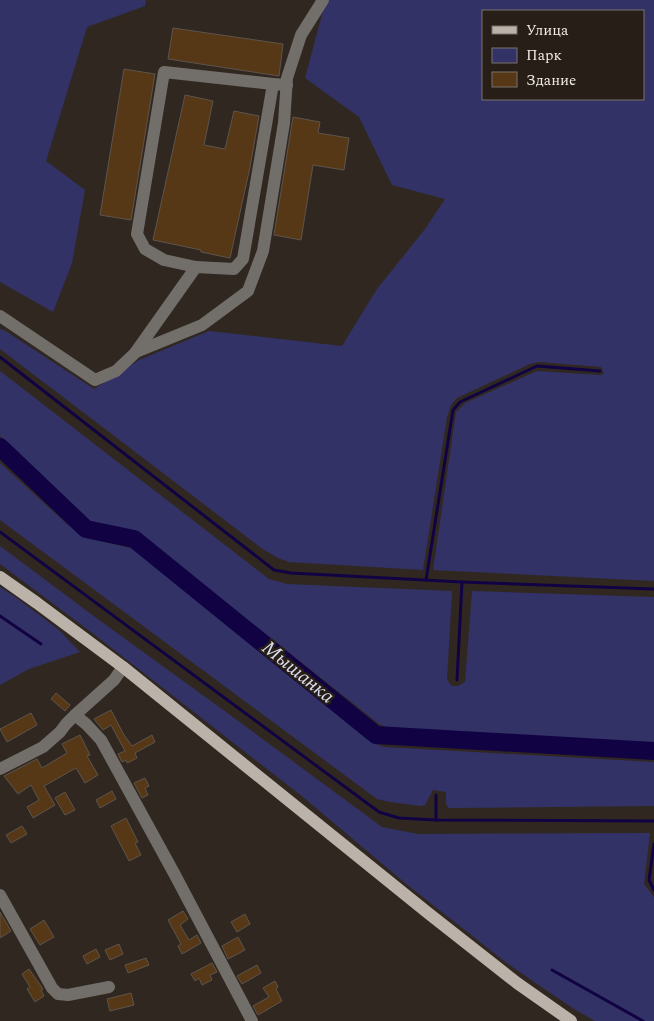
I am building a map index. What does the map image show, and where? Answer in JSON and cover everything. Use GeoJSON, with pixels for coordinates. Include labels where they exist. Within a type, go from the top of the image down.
{"type":"FeatureCollection","features":[{"type":"Feature","properties":{"kind":"main road"},"geometry":{"type":"LineString","coordinates":[[0,577],[37,602],[123,667],[428,913],[565,1019]]}},
{"type":"Feature","properties":{"kind":"street"},"geometry":{"type":"LineString","coordinates":[[135,353],[202,325],[248,291],[263,251],[284,123],[287,78],[301,35],[323,0]]}},
{"type":"Feature","properties":{"kind":"street"},"geometry":{"type":"LineString","coordinates":[[272,84],[243,259],[234,269],[196,267],[164,260],[145,249],[137,234],[164,72],[287,85]]}},
{"type":"Feature","properties":{"kind":"street"},"geometry":{"type":"LineString","coordinates":[[0,316],[95,380],[116,371],[135,353],[196,267]]}},
{"type":"Feature","properties":{"kind":"street"},"geometry":{"type":"LineString","coordinates":[[0,769],[43,747],[114,680],[123,667]]}},
{"type":"Feature","properties":{"kind":"street"},"geometry":{"type":"LineString","coordinates":[[75,715],[101,740],[252,1021]]}},
{"type":"Feature","properties":{"kind":"street"},"geometry":{"type":"LineString","coordinates":[[0,895],[52,988],[58,994],[68,995],[109,987]]}},
{"type":"Feature","properties":{"kind":"green space"},"geometry":{"type":"Polygon","coordinates":[[[0,0],[146,0],[145,6],[87,27],[46,161],[85,190],[72,263],[53,312],[0,282],[0,0]]]}},
{"type":"Feature","properties":{"kind":"green space"},"geometry":{"type":"Polygon","coordinates":[[[326,0],[654,0],[654,581],[433,570],[456,412],[465,403],[537,371],[601,375],[604,373],[601,367],[538,362],[457,398],[451,405],[447,417],[423,570],[289,562],[278,558],[264,550],[0,349],[0,329],[94,389],[139,360],[209,331],[342,346],[377,289],[425,229],[445,199],[392,185],[359,117],[305,78],[326,0]]]}},
{"type":"Feature","properties":{"kind":"green space"},"geometry":{"type":"Polygon","coordinates":[[[0,371],[269,579],[287,584],[452,591],[447,680],[452,686],[458,686],[465,682],[472,591],[654,597],[654,744],[392,730],[379,724],[139,534],[124,529],[98,526],[87,519],[0,436],[0,371]]]}},
{"type":"Feature","properties":{"kind":"green space"},"geometry":{"type":"Polygon","coordinates":[[[0,463],[68,525],[86,537],[135,549],[375,744],[385,747],[654,762],[654,806],[449,808],[446,804],[446,792],[433,790],[425,805],[421,806],[377,799],[0,520],[0,463]]]}},
{"type":"Feature","properties":{"kind":"green space"},"geometry":{"type":"Polygon","coordinates":[[[0,546],[382,827],[418,834],[650,833],[644,884],[654,897],[654,1021],[595,1021],[508,964],[405,883],[303,797],[95,635],[0,564],[0,546]]]}},
{"type":"Feature","properties":{"kind":"green space"},"geometry":{"type":"Polygon","coordinates":[[[0,587],[59,630],[80,652],[29,669],[0,685],[0,587]]]}},
{"type":"Feature","properties":{"kind":"building"},"geometry":{"type":"Polygon","coordinates":[[[173,28],[283,44],[279,76],[168,59],[173,28]]]}},
{"type":"Feature","properties":{"kind":"building"},"geometry":{"type":"Polygon","coordinates":[[[124,69],[155,74],[131,220],[100,215],[124,69]]]}},
{"type":"Feature","properties":{"kind":"building"},"geometry":{"type":"Polygon","coordinates":[[[185,95],[213,101],[204,145],[225,149],[234,111],[259,116],[230,258],[153,240],[185,95]]]}},
{"type":"Feature","properties":{"kind":"building"},"geometry":{"type":"Polygon","coordinates":[[[293,117],[320,122],[318,133],[349,138],[344,170],[313,165],[301,240],[274,235],[293,117]]]}},
{"type":"Feature","properties":{"kind":"building"},"geometry":{"type":"Polygon","coordinates":[[[56,693],[70,705],[65,711],[51,699],[56,693]]]}},
{"type":"Feature","properties":{"kind":"building"},"geometry":{"type":"Polygon","coordinates":[[[111,710],[132,746],[152,735],[155,742],[135,753],[137,758],[127,763],[126,760],[122,762],[118,754],[125,751],[111,725],[103,730],[94,719],[111,710]]]}},
{"type":"Feature","properties":{"kind":"building"},"geometry":{"type":"Polygon","coordinates":[[[31,713],[37,725],[7,742],[0,729],[31,713]]]}},
{"type":"Feature","properties":{"kind":"building"},"geometry":{"type":"Polygon","coordinates":[[[80,735],[90,755],[87,756],[98,775],[85,783],[76,768],[44,786],[55,805],[33,818],[27,807],[39,800],[31,785],[18,794],[4,776],[37,759],[42,768],[67,753],[62,744],[80,735]]]}},
{"type":"Feature","properties":{"kind":"building"},"geometry":{"type":"Polygon","coordinates":[[[145,778],[149,786],[145,788],[148,795],[142,798],[134,783],[145,778]]]}},
{"type":"Feature","properties":{"kind":"building"},"geometry":{"type":"Polygon","coordinates":[[[112,791],[116,799],[100,808],[96,800],[112,791]]]}},
{"type":"Feature","properties":{"kind":"building"},"geometry":{"type":"Polygon","coordinates":[[[65,792],[75,810],[65,815],[55,798],[65,792]]]}},
{"type":"Feature","properties":{"kind":"building"},"geometry":{"type":"Polygon","coordinates":[[[126,818],[138,842],[135,843],[141,855],[129,861],[111,826],[126,818]]]}},
{"type":"Feature","properties":{"kind":"building"},"geometry":{"type":"Polygon","coordinates":[[[22,826],[27,834],[11,843],[6,835],[22,826]]]}},
{"type":"Feature","properties":{"kind":"building"},"geometry":{"type":"Polygon","coordinates":[[[183,911],[188,919],[180,925],[189,940],[197,935],[201,943],[182,954],[178,946],[181,944],[168,920],[183,911]]]}},
{"type":"Feature","properties":{"kind":"building"},"geometry":{"type":"Polygon","coordinates":[[[0,912],[11,931],[0,938],[0,912]]]}},
{"type":"Feature","properties":{"kind":"building"},"geometry":{"type":"Polygon","coordinates":[[[245,914],[250,924],[237,932],[231,922],[245,914]]]}},
{"type":"Feature","properties":{"kind":"building"},"geometry":{"type":"Polygon","coordinates":[[[44,920],[54,937],[40,945],[30,929],[44,920]]]}},
{"type":"Feature","properties":{"kind":"building"},"geometry":{"type":"Polygon","coordinates":[[[238,937],[245,950],[228,959],[222,946],[238,937]]]}},
{"type":"Feature","properties":{"kind":"building"},"geometry":{"type":"Polygon","coordinates":[[[119,944],[123,954],[110,960],[105,950],[119,944]]]}},
{"type":"Feature","properties":{"kind":"building"},"geometry":{"type":"Polygon","coordinates":[[[96,949],[100,957],[87,964],[83,956],[96,949]]]}},
{"type":"Feature","properties":{"kind":"building"},"geometry":{"type":"Polygon","coordinates":[[[146,958],[149,965],[128,973],[125,965],[146,958]]]}},
{"type":"Feature","properties":{"kind":"building"},"geometry":{"type":"Polygon","coordinates":[[[212,963],[217,972],[210,975],[212,980],[202,985],[199,978],[195,981],[191,974],[212,963]]]}},
{"type":"Feature","properties":{"kind":"building"},"geometry":{"type":"Polygon","coordinates":[[[257,965],[261,973],[242,984],[237,976],[257,965]]]}},
{"type":"Feature","properties":{"kind":"building"},"geometry":{"type":"Polygon","coordinates":[[[29,969],[43,989],[41,990],[44,996],[35,1002],[27,989],[30,987],[22,974],[29,969]]]}},
{"type":"Feature","properties":{"kind":"building"},"geometry":{"type":"Polygon","coordinates":[[[275,981],[278,987],[276,989],[282,1001],[258,1015],[253,1006],[269,997],[263,988],[275,981]]]}},
{"type":"Feature","properties":{"kind":"building"},"geometry":{"type":"Polygon","coordinates":[[[131,993],[134,1005],[110,1011],[107,999],[131,993]]]}},
{"type":"Feature","properties":{"kind":"waterway"},"geometry":{"type":"LineString","coordinates":[[0,357],[274,570],[291,573],[462,582],[654,589]]}},
{"type":"Feature","properties":{"kind":"waterway"},"geometry":{"type":"LineString","coordinates":[[426,580],[453,410],[460,402],[537,366],[600,371]]}},
{"type":"Feature","properties":{"kind":"waterway","name":"Мышанка"},"geometry":{"type":"LineString","coordinates":[[0,447],[86,529],[134,539],[376,735],[654,751]]}},
{"type":"Feature","properties":{"kind":"waterway"},"geometry":{"type":"LineString","coordinates":[[0,532],[379,812],[399,818],[436,820],[654,821]]}},
{"type":"Feature","properties":{"kind":"waterway"},"geometry":{"type":"LineString","coordinates":[[457,680],[462,582]]}},
{"type":"Feature","properties":{"kind":"waterway"},"geometry":{"type":"LineString","coordinates":[[0,616],[41,644]]}},
{"type":"Feature","properties":{"kind":"waterway"},"geometry":{"type":"LineString","coordinates":[[436,795],[436,820]]}},
{"type":"Feature","properties":{"kind":"waterway"},"geometry":{"type":"LineString","coordinates":[[654,844],[649,880],[654,890]]}},
{"type":"Feature","properties":{"kind":"waterway"},"geometry":{"type":"LineString","coordinates":[[552,970],[643,1021]]}}]}
